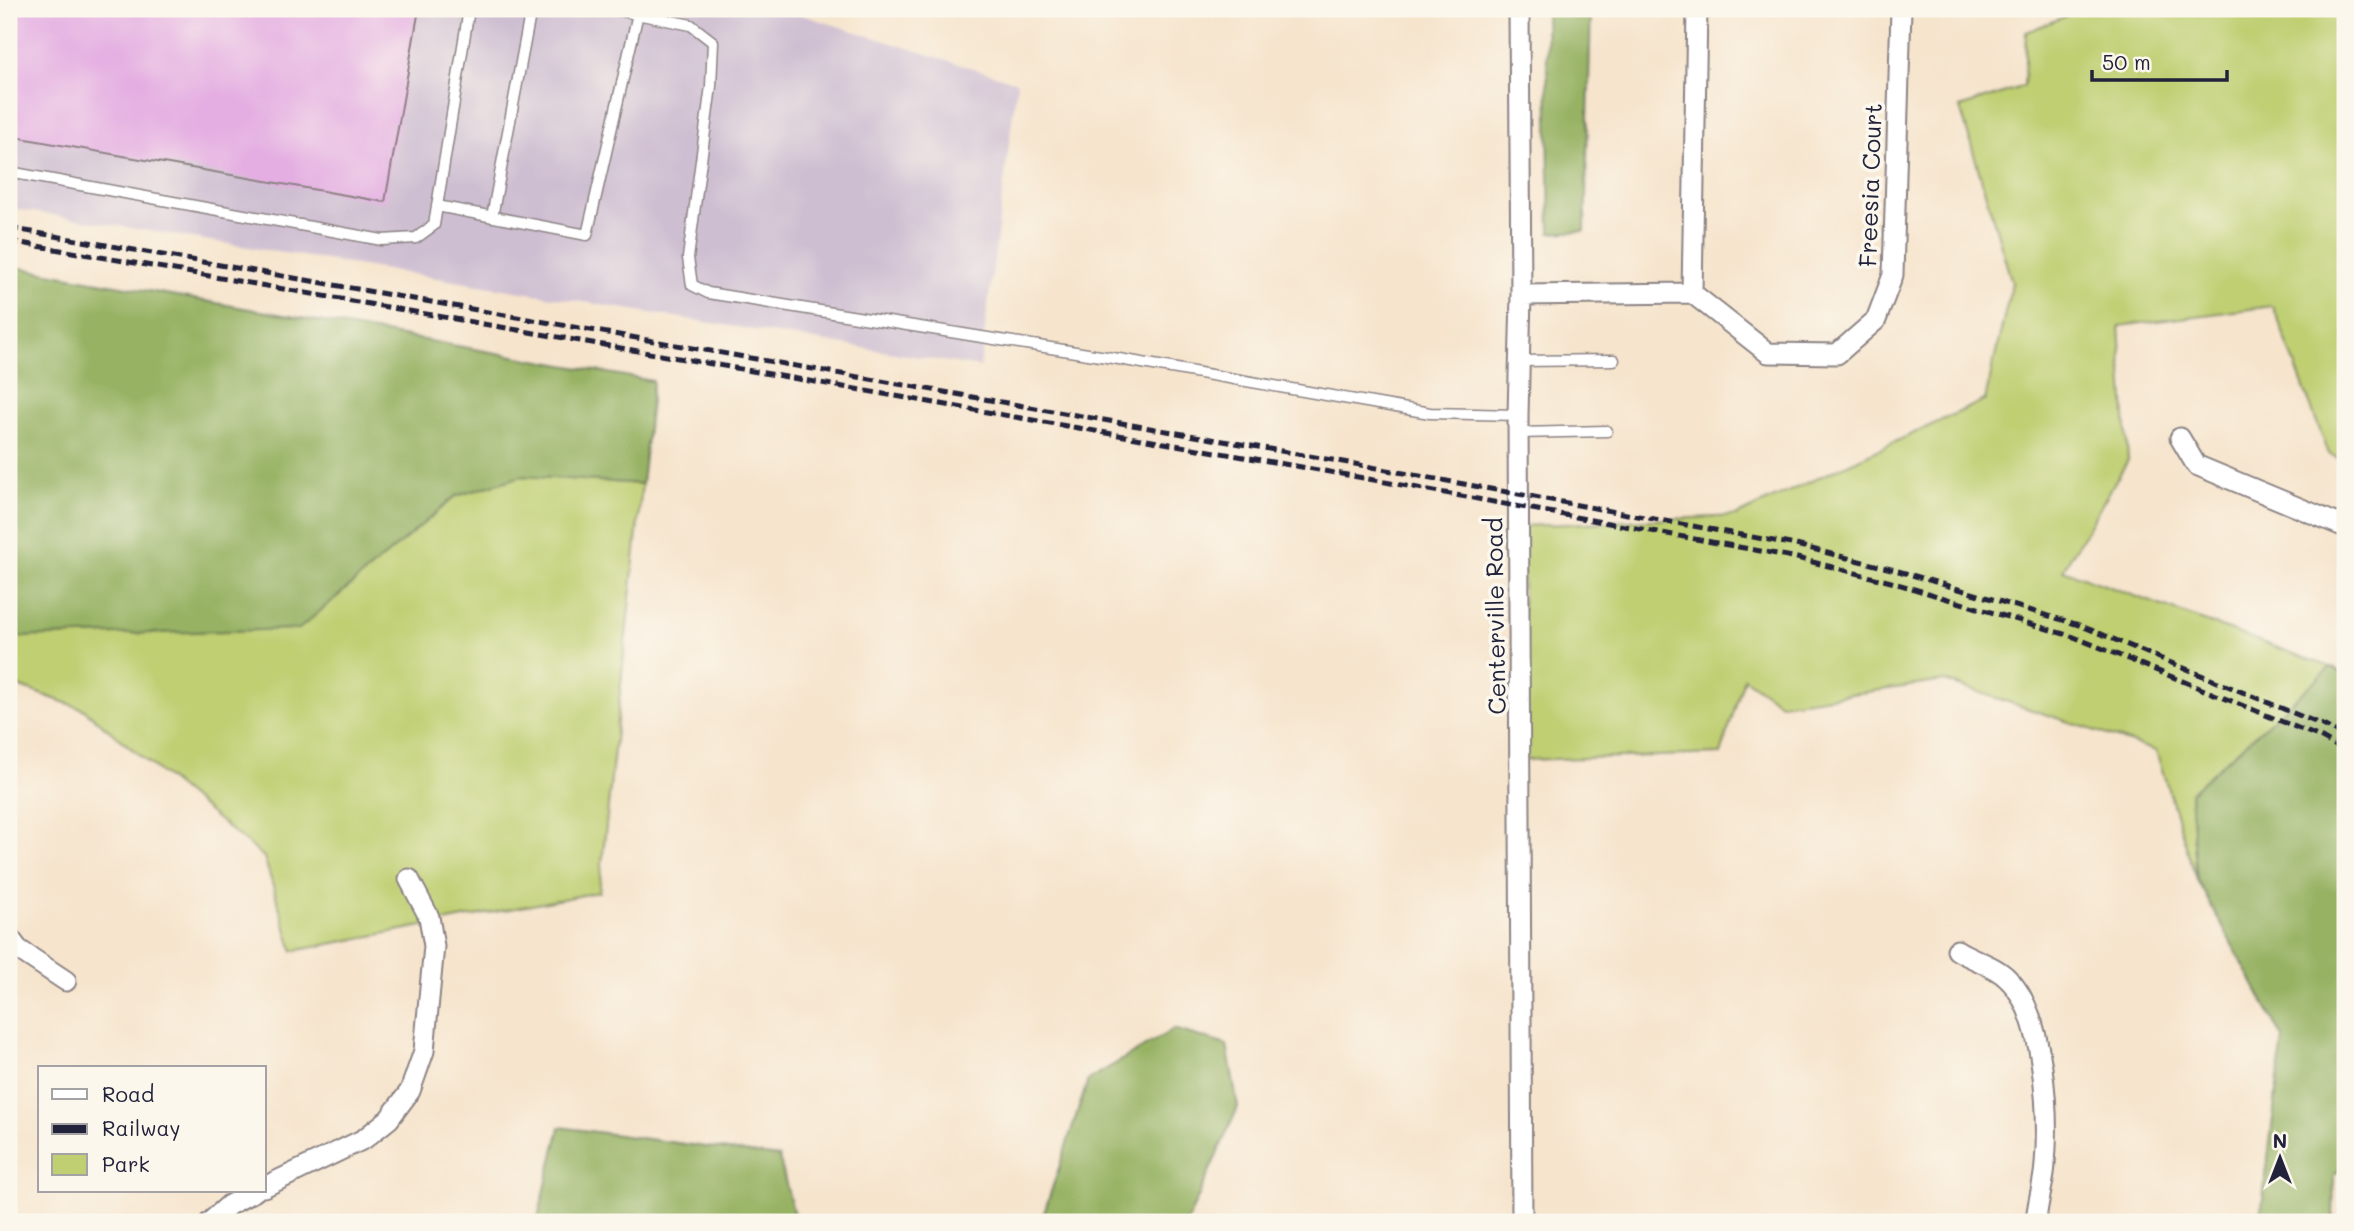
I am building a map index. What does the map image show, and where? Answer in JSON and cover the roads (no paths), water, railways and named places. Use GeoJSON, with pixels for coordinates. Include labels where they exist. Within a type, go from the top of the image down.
{"type":"FeatureCollection","features":[{"type":"Feature","properties":{"kind":"street","name":"Centerville Road"},"geometry":{"type":"LineString","coordinates":[[1519,9],[1522,1222]]}},
{"type":"Feature","properties":{"kind":"street"},"geometry":{"type":"LineString","coordinates":[[1521,295],[1692,293],[1697,9]]}},
{"type":"Feature","properties":{"kind":"street","name":"Freesia Court"},"geometry":{"type":"LineString","coordinates":[[1692,293],[1768,353],[1837,354],[1876,320],[1893,275],[1901,9]]}},
{"type":"Feature","properties":{"kind":"street"},"geometry":{"type":"LineString","coordinates":[[2180,438],[2196,465],[2345,527]]}},
{"type":"Feature","properties":{"kind":"street"},"geometry":{"type":"LineString","coordinates":[[266,1186],[364,1139],[389,1119],[410,1091],[424,1051],[434,946],[429,916],[409,879]]}},
{"type":"Feature","properties":{"kind":"street"},"geometry":{"type":"LineString","coordinates":[[9,937],[18,949],[66,981]]}},
{"type":"Feature","properties":{"kind":"street"},"geometry":{"type":"LineString","coordinates":[[1957,950],[2007,977],[2021,998],[2033,1030],[2043,1073],[2048,1122],[2045,1168],[2036,1222]]}},
{"type":"Feature","properties":{"kind":"street"},"geometry":{"type":"LineString","coordinates":[[210,1222],[229,1205],[253,1192]]}},
{"type":"Feature","properties":{"kind":"lane"},"geometry":{"type":"LineString","coordinates":[[9,172],[382,240],[416,237],[434,225],[469,9]]}},
{"type":"Feature","properties":{"kind":"lane"},"geometry":{"type":"LineString","coordinates":[[492,217],[531,9]]}},
{"type":"Feature","properties":{"kind":"lane"},"geometry":{"type":"LineString","coordinates":[[612,9],[638,11],[691,25],[713,41],[711,86],[688,258],[692,285],[708,293],[1119,359],[1430,413],[1607,431]]}},
{"type":"Feature","properties":{"kind":"lane"},"geometry":{"type":"LineString","coordinates":[[437,206],[587,235],[638,11]]}},
{"type":"Feature","properties":{"kind":"lane"},"geometry":{"type":"LineString","coordinates":[[1519,361],[1614,360]]}},
{"type":"Feature","properties":{"kind":"railway"},"geometry":{"type":"LineString","coordinates":[[9,228],[1349,463],[1796,545],[1895,570],[2079,625],[2325,726],[2345,737]]}},
{"type":"Feature","properties":{"kind":"railway"},"geometry":{"type":"LineString","coordinates":[[9,241],[1347,475],[1793,557],[1891,582],[2074,637],[2320,737],[2345,751]]}}]}
